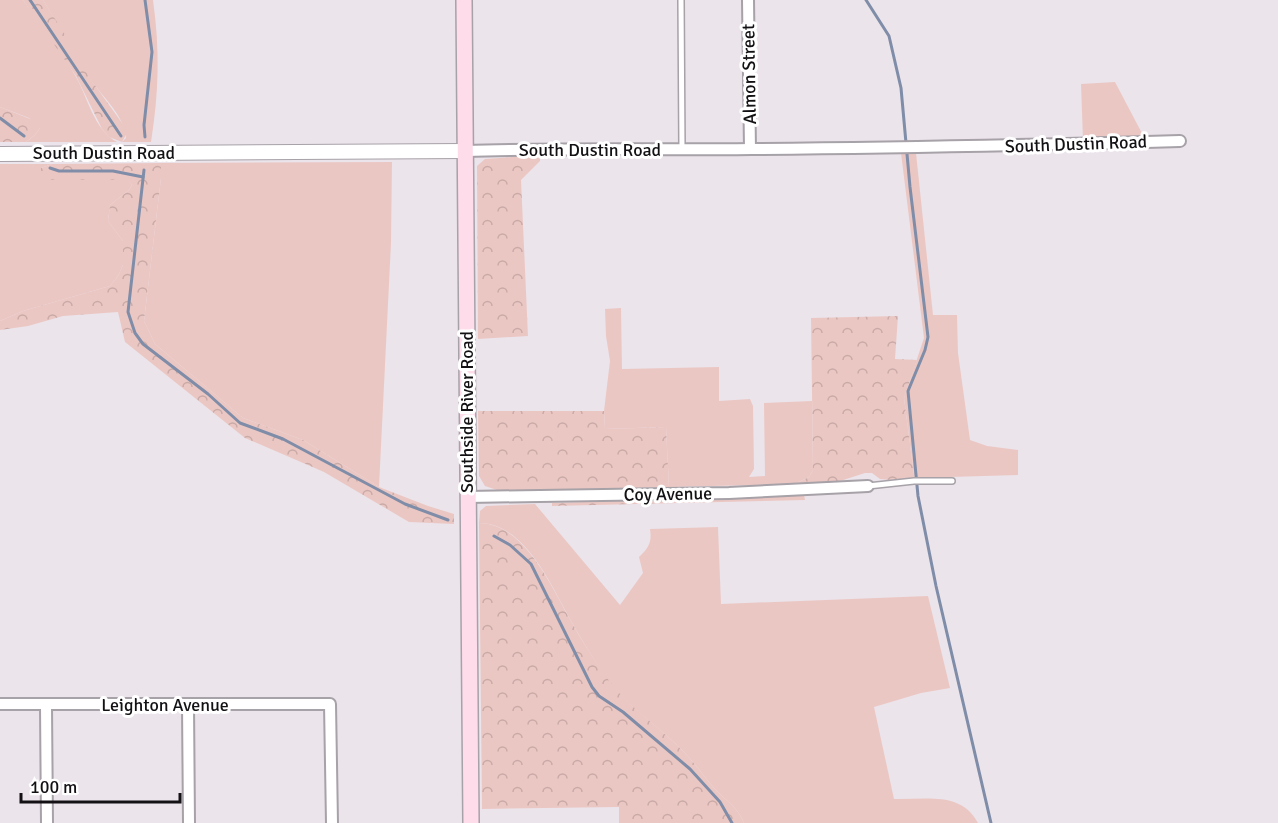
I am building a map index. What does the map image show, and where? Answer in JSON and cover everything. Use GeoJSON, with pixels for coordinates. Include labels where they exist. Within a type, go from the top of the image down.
{"type":"FeatureCollection","features":[{"type":"Feature","properties":{"kind":"main road","name":"Southside River Road"},"geometry":{"type":"LineString","coordinates":[[465,0],[471,823]]}},
{"type":"Feature","properties":{"kind":"street","name":"Almon Street"},"geometry":{"type":"LineString","coordinates":[[748,0],[750,149]]}},
{"type":"Feature","properties":{"kind":"street","name":"South Dustin Road"},"geometry":{"type":"LineString","coordinates":[[0,154],[465,151],[548,148],[750,149],[1009,146],[1180,141]]}},
{"type":"Feature","properties":{"kind":"street","name":"Coy Avenue"},"geometry":{"type":"LineString","coordinates":[[468,497],[718,493],[868,486]]}},
{"type":"Feature","properties":{"kind":"street","name":"Leighton Avenue"},"geometry":{"type":"LineString","coordinates":[[0,704],[46,706],[330,705],[332,823]]}},
{"type":"Feature","properties":{"kind":"street"},"geometry":{"type":"LineString","coordinates":[[188,705],[189,823]]}},
{"type":"Feature","properties":{"kind":"street"},"geometry":{"type":"LineString","coordinates":[[46,706],[47,823]]}},
{"type":"Feature","properties":{"kind":"lane"},"geometry":{"type":"LineString","coordinates":[[681,0],[682,149]]}},
{"type":"Feature","properties":{"kind":"lane"},"geometry":{"type":"LineString","coordinates":[[868,486],[952,480]]}},
{"type":"Feature","properties":{"kind":"green space"},"geometry":{"type":"Polygon","coordinates":[[[0,0],[23,0],[70,67],[97,122],[109,137],[117,142],[26,142],[40,128],[29,118],[0,107],[0,0]]]}},
{"type":"Feature","properties":{"kind":"green space"},"geometry":{"type":"Polygon","coordinates":[[[23,0],[43,0],[89,77],[125,127],[127,133],[122,142],[109,137],[102,129],[76,76],[23,0]]]}},
{"type":"Feature","properties":{"kind":"green space"},"geometry":{"type":"Polygon","coordinates":[[[43,0],[153,0],[158,71],[151,142],[122,142],[126,138],[121,121],[88,76],[43,0]]]}},
{"type":"Feature","properties":{"kind":"green space"},"geometry":{"type":"Polygon","coordinates":[[[1115,82],[1145,139],[1083,140],[1081,84],[1115,82]]]}},
{"type":"Feature","properties":{"kind":"green space"},"geometry":{"type":"Polygon","coordinates":[[[0,107],[38,122],[40,128],[26,142],[0,142],[0,107]]]}},
{"type":"Feature","properties":{"kind":"green space"},"geometry":{"type":"Polygon","coordinates":[[[901,153],[916,153],[933,315],[957,315],[958,353],[970,440],[987,446],[1018,450],[1018,475],[916,478],[914,475],[904,398],[924,338],[901,153]]]}},
{"type":"Feature","properties":{"kind":"green space"},"geometry":{"type":"Polygon","coordinates":[[[540,155],[540,161],[521,180],[528,336],[478,339],[477,166],[485,159],[540,155]]]}},
{"type":"Feature","properties":{"kind":"green space"},"geometry":{"type":"Polygon","coordinates":[[[392,162],[391,243],[379,487],[303,440],[243,418],[155,344],[144,321],[161,163],[392,162]]]}},
{"type":"Feature","properties":{"kind":"green space"},"geometry":{"type":"Polygon","coordinates":[[[161,163],[144,321],[155,344],[243,418],[303,440],[379,487],[454,514],[454,524],[409,522],[324,472],[245,438],[125,342],[118,312],[63,316],[28,326],[0,330],[0,321],[23,311],[110,286],[123,265],[123,241],[108,221],[110,205],[132,185],[128,180],[50,180],[40,172],[41,168],[52,164],[161,163]]]}},
{"type":"Feature","properties":{"kind":"green space"},"geometry":{"type":"Polygon","coordinates":[[[0,164],[52,164],[41,168],[50,180],[128,179],[132,185],[129,190],[110,205],[108,221],[123,241],[123,265],[110,286],[23,311],[0,321],[0,164]]]}},
{"type":"Feature","properties":{"kind":"green space"},"geometry":{"type":"Polygon","coordinates":[[[621,308],[622,369],[719,367],[719,401],[750,399],[753,406],[754,469],[749,477],[765,476],[764,403],[812,401],[813,470],[809,477],[795,484],[669,487],[666,427],[605,429],[604,411],[610,361],[605,309],[621,308]]]}},
{"type":"Feature","properties":{"kind":"green space"},"geometry":{"type":"Polygon","coordinates":[[[898,316],[895,359],[917,360],[904,398],[916,478],[890,480],[880,479],[872,473],[865,473],[834,483],[795,484],[809,477],[813,470],[811,318],[898,316]]]}},
{"type":"Feature","properties":{"kind":"green space"},"geometry":{"type":"Polygon","coordinates":[[[478,411],[604,411],[605,429],[666,427],[669,487],[500,491],[485,486],[479,476],[478,411]]]}},
{"type":"Feature","properties":{"kind":"green space"},"geometry":{"type":"Polygon","coordinates":[[[804,495],[805,500],[552,506],[552,503],[804,495]]]}},
{"type":"Feature","properties":{"kind":"green space"},"geometry":{"type":"Polygon","coordinates":[[[535,504],[620,605],[643,573],[639,557],[649,544],[650,529],[718,527],[721,604],[928,596],[950,688],[921,693],[874,707],[894,799],[942,799],[962,806],[978,823],[744,823],[735,808],[715,789],[692,760],[614,688],[584,643],[546,575],[523,545],[510,534],[495,526],[479,523],[480,511],[486,506],[535,504]]]}},
{"type":"Feature","properties":{"kind":"green space"},"geometry":{"type":"Polygon","coordinates":[[[479,523],[495,526],[510,534],[523,545],[535,559],[583,642],[613,686],[692,760],[715,789],[735,808],[744,823],[619,823],[619,807],[482,809],[479,523]]]}},
{"type":"Feature","properties":{"kind":"waterway"},"geometry":{"type":"LineString","coordinates":[[30,0],[121,136]]}},
{"type":"Feature","properties":{"kind":"waterway"},"geometry":{"type":"LineString","coordinates":[[145,0],[152,52],[144,125],[145,137]]}},
{"type":"Feature","properties":{"kind":"waterway"},"geometry":{"type":"LineString","coordinates":[[866,0],[889,36],[901,88],[928,337],[908,391],[918,496],[936,586],[991,823]]}},
{"type":"Feature","properties":{"kind":"waterway"},"geometry":{"type":"LineString","coordinates":[[0,118],[24,136]]}},
{"type":"Feature","properties":{"kind":"waterway"},"geometry":{"type":"LineString","coordinates":[[50,168],[59,171],[113,171],[143,177]]}},
{"type":"Feature","properties":{"kind":"waterway"},"geometry":{"type":"LineString","coordinates":[[144,170],[128,312],[135,333],[143,344],[208,394],[240,423],[283,439],[405,504],[448,520]]}},
{"type":"Feature","properties":{"kind":"waterway"},"geometry":{"type":"LineString","coordinates":[[494,536],[510,545],[531,564],[592,687],[599,696],[623,712],[690,769],[720,802],[732,823]]}}]}
